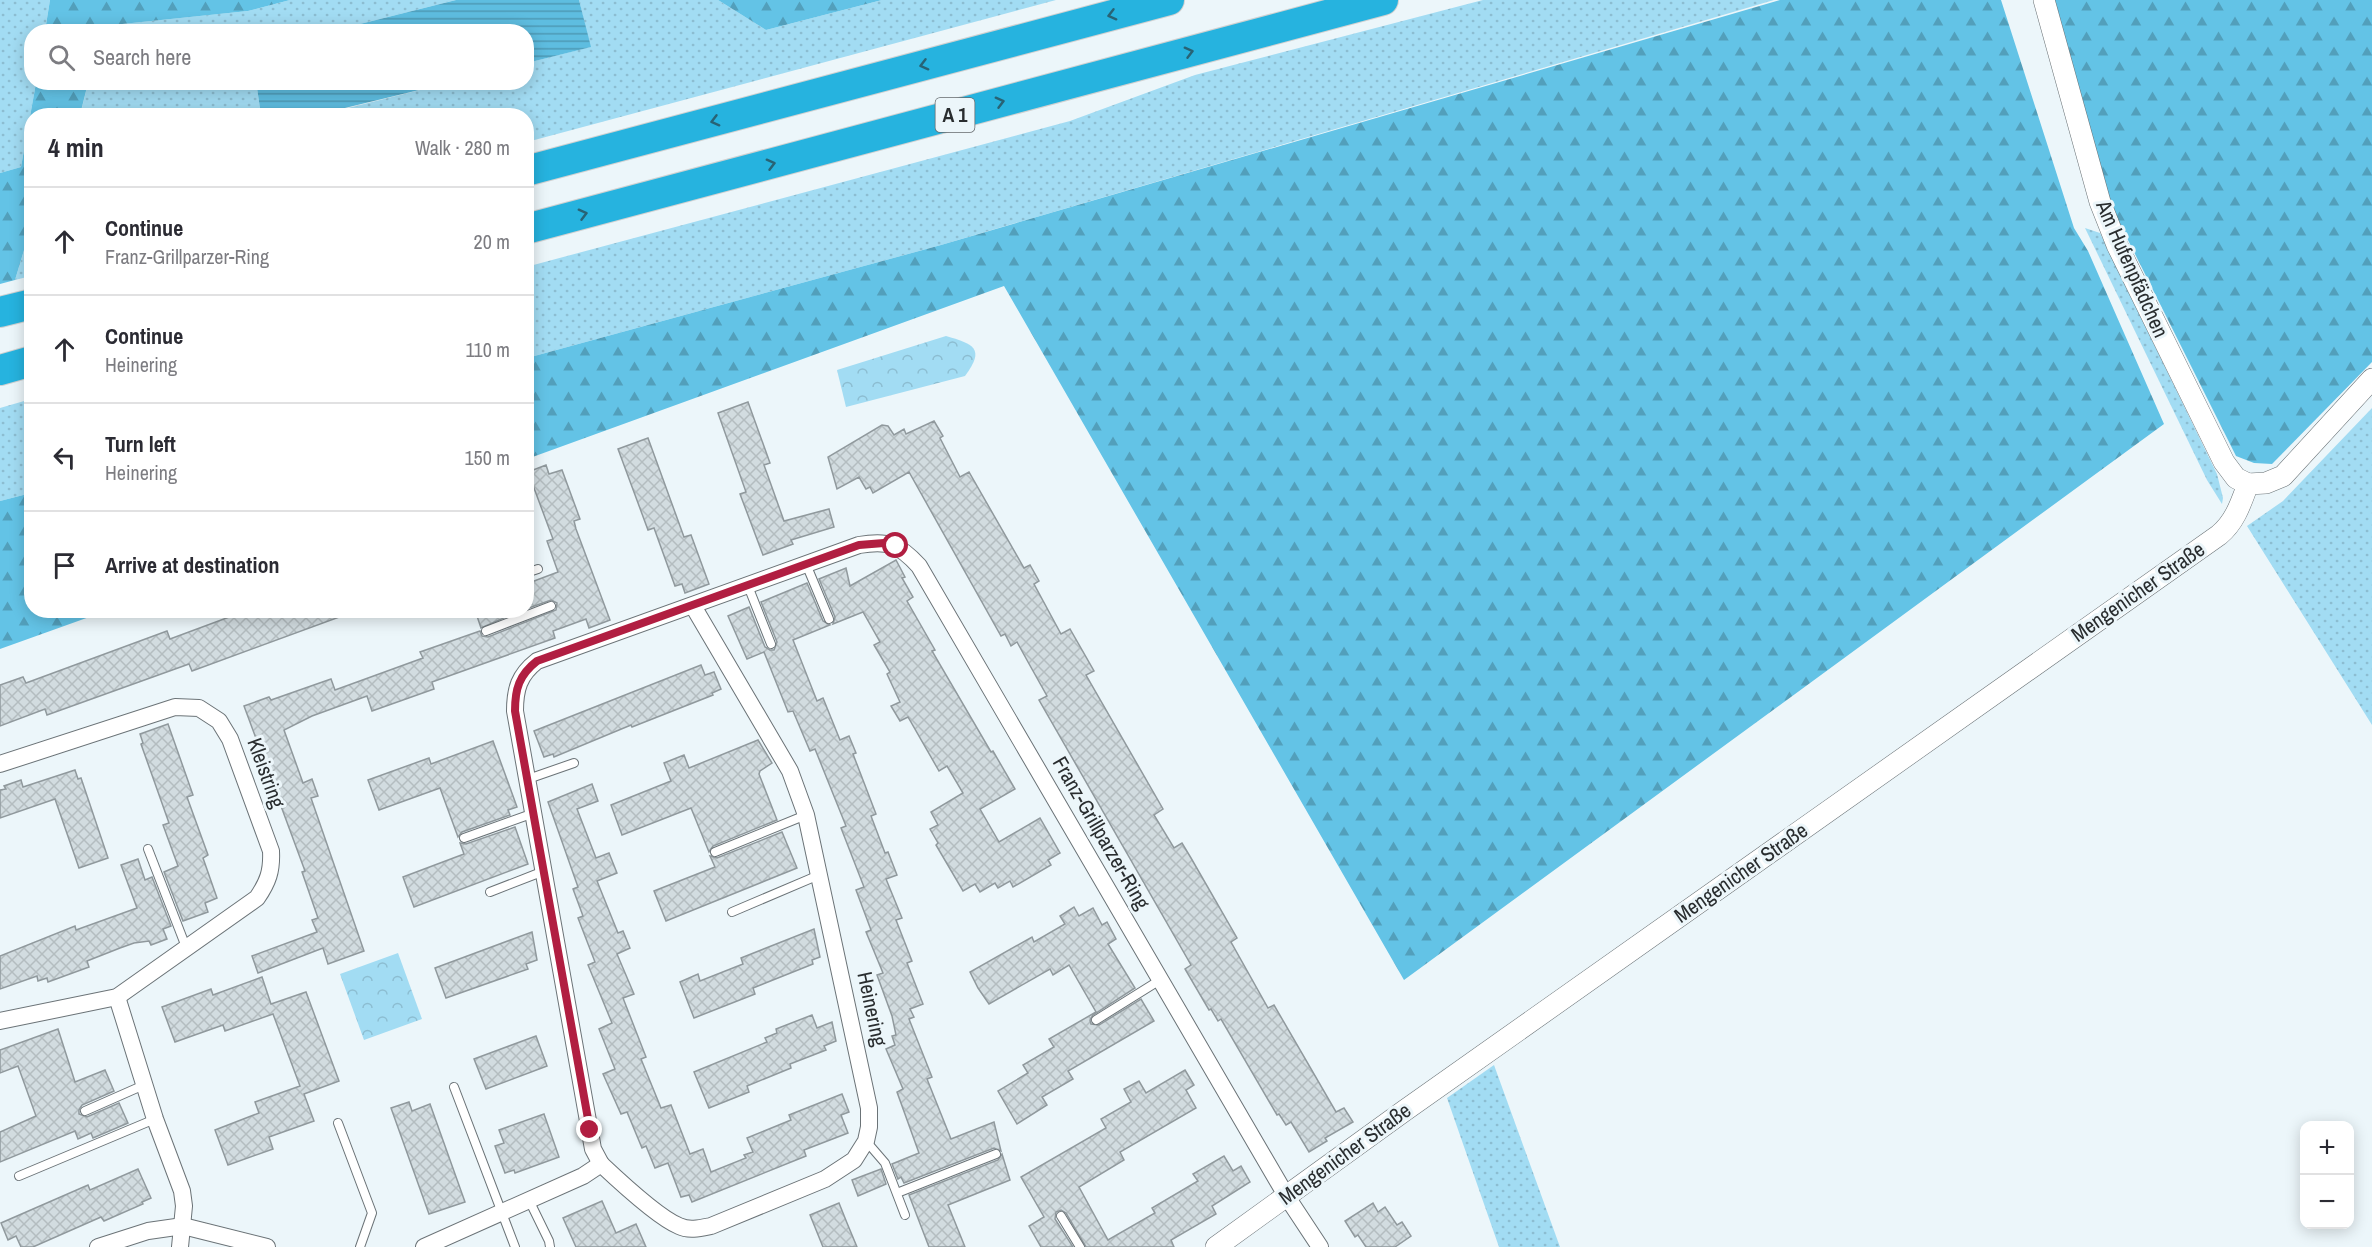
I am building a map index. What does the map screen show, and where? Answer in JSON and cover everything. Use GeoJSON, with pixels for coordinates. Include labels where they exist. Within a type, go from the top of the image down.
{"type":"FeatureCollection","features":[{"type":"Feature","properties":{"kind":"highway"},"geometry":{"type":"LineString","coordinates":[[534,169],[1169,0]]}},
{"type":"Feature","properties":{"kind":"highway","name":"A 1"},"geometry":{"type":"LineString","coordinates":[[534,227],[1383,0]]}},
{"type":"Feature","properties":{"kind":"highway"},"geometry":{"type":"LineString","coordinates":[[0,312],[24,306]]}},
{"type":"Feature","properties":{"kind":"highway"},"geometry":{"type":"LineString","coordinates":[[0,370],[24,363]]}},
{"type":"Feature","properties":{"kind":"street","name":"Am Hufenpfädchen"},"geometry":{"type":"LineString","coordinates":[[2044,0],[2100,202],[2117,245],[2224,462],[2236,477],[2248,484]]}},
{"type":"Feature","properties":{"kind":"street"},"geometry":{"type":"LineString","coordinates":[[2248,484],[2266,483],[2283,476],[2372,379]]}},
{"type":"Feature","properties":{"kind":"street","name":"Mengenicher Straße"},"geometry":{"type":"LineString","coordinates":[[1216,1247],[1414,1104],[2219,535],[2228,527],[2248,484]]}},
{"type":"Feature","properties":{"kind":"street","name":"Franz-Grillparzer-Ring"},"geometry":{"type":"LineString","coordinates":[[806,564],[859,545],[884,543],[896,546],[908,553],[919,566],[1287,1197],[1320,1247]]}},
{"type":"Feature","properties":{"kind":"street"},"geometry":{"type":"LineString","coordinates":[[806,564],[537,661],[520,677],[515,691],[515,711],[593,1149],[601,1164],[668,1220],[680,1227],[695,1229],[711,1226],[825,1179],[854,1160],[866,1141]]}},
{"type":"Feature","properties":{"kind":"street","name":"Heinering"},"geometry":{"type":"LineString","coordinates":[[693,606],[790,771],[807,815],[869,1108],[869,1128],[866,1141]]}},
{"type":"Feature","properties":{"kind":"street","name":"Kleistring"},"geometry":{"type":"LineString","coordinates":[[0,764],[175,707],[199,708],[219,722],[230,739],[271,851],[272,869],[257,898],[117,997],[0,1022]]}},
{"type":"Feature","properties":{"kind":"street"},"geometry":{"type":"LineString","coordinates":[[117,997],[155,1119],[182,1191],[183,1226],[180,1247]]}},
{"type":"Feature","properties":{"kind":"street"},"geometry":{"type":"LineString","coordinates":[[424,1247],[583,1176],[601,1164]]}},
{"type":"Feature","properties":{"kind":"street"},"geometry":{"type":"LineString","coordinates":[[98,1247],[148,1231],[183,1226],[267,1247]]}},
{"type":"Feature","properties":{"kind":"lane"},"geometry":{"type":"LineString","coordinates":[[806,564],[829,619]]}},
{"type":"Feature","properties":{"kind":"lane"},"geometry":{"type":"LineString","coordinates":[[534,570],[538,569]]}},
{"type":"Feature","properties":{"kind":"lane"},"geometry":{"type":"LineString","coordinates":[[748,586],[771,644]]}},
{"type":"Feature","properties":{"kind":"lane"},"geometry":{"type":"LineString","coordinates":[[534,613],[551,606]]}},
{"type":"Feature","properties":{"kind":"lane"},"geometry":{"type":"LineString","coordinates":[[486,631],[520,618]]}},
{"type":"Feature","properties":{"kind":"lane"},"geometry":{"type":"LineString","coordinates":[[528,779],[574,763]]}},
{"type":"Feature","properties":{"kind":"lane"},"geometry":{"type":"LineString","coordinates":[[464,838],[534,813]]}},
{"type":"Feature","properties":{"kind":"lane"},"geometry":{"type":"LineString","coordinates":[[715,852],[807,815]]}},
{"type":"Feature","properties":{"kind":"lane"},"geometry":{"type":"LineString","coordinates":[[148,849],[186,947]]}},
{"type":"Feature","properties":{"kind":"lane"},"geometry":{"type":"LineString","coordinates":[[490,892],[544,870]]}},
{"type":"Feature","properties":{"kind":"lane"},"geometry":{"type":"LineString","coordinates":[[732,912],[820,875]]}},
{"type":"Feature","properties":{"kind":"lane"},"geometry":{"type":"LineString","coordinates":[[1096,1020],[1160,980]]}},
{"type":"Feature","properties":{"kind":"lane"},"geometry":{"type":"LineString","coordinates":[[85,1111],[144,1085]]}},
{"type":"Feature","properties":{"kind":"lane"},"geometry":{"type":"LineString","coordinates":[[454,1088],[500,1213],[515,1247]]}},
{"type":"Feature","properties":{"kind":"lane"},"geometry":{"type":"LineString","coordinates":[[19,1176],[155,1119]]}},
{"type":"Feature","properties":{"kind":"lane"},"geometry":{"type":"LineString","coordinates":[[338,1123],[372,1213],[360,1247]]}},
{"type":"Feature","properties":{"kind":"lane"},"geometry":{"type":"LineString","coordinates":[[866,1141],[885,1163],[905,1215]]}},
{"type":"Feature","properties":{"kind":"lane"},"geometry":{"type":"LineString","coordinates":[[897,1193],[996,1154]]}},
{"type":"Feature","properties":{"kind":"lane"},"geometry":{"type":"LineString","coordinates":[[529,1200],[550,1247]]}},
{"type":"Feature","properties":{"kind":"lane"},"geometry":{"type":"LineString","coordinates":[[1061,1216],[1080,1247]]}},
{"type":"Feature","properties":{"kind":"green space"},"geometry":{"type":"Polygon","coordinates":[[[0,0],[50,0],[46,24],[24,24],[24,90],[35,90],[32,108],[24,108],[24,150],[21,167],[0,173],[0,0]]]}},
{"type":"Feature","properties":{"kind":"green space"},"geometry":{"type":"Polygon","coordinates":[[[50,0],[290,0],[248,11],[122,24],[46,24],[50,0]]]}},
{"type":"Feature","properties":{"kind":"green space"},"geometry":{"type":"Polygon","coordinates":[[[290,0],[456,0],[360,24],[121,24],[248,11],[290,0]]]}},
{"type":"Feature","properties":{"kind":"green space"},"geometry":{"type":"Polygon","coordinates":[[[579,0],[718,0],[766,30],[882,0],[1056,0],[534,140],[534,108],[348,108],[420,90],[534,90],[534,61],[590,47],[579,0]]]}},
{"type":"Feature","properties":{"kind":"green space"},"geometry":{"type":"Polygon","coordinates":[[[718,0],[882,0],[766,30],[718,0]]]}},
{"type":"Feature","properties":{"kind":"green space"},"geometry":{"type":"Polygon","coordinates":[[[1483,0],[1774,0],[941,245],[534,356],[534,265],[1070,121],[1195,75],[1483,0]]]}},
{"type":"Feature","properties":{"kind":"green space"},"geometry":{"type":"Polygon","coordinates":[[[1780,0],[2001,0],[2074,228],[2088,251],[2164,424],[1404,980],[1004,286],[534,456],[534,356],[941,245],[1780,0]]]}},
{"type":"Feature","properties":{"kind":"green space"},"geometry":{"type":"Polygon","coordinates":[[[2054,0],[2372,0],[2372,362],[2272,464],[2254,463],[2236,456],[2109,202],[2054,0]]]}},
{"type":"Feature","properties":{"kind":"green space"},"geometry":{"type":"Polygon","coordinates":[[[35,90],[86,90],[82,108],[32,108],[35,90]]]}},
{"type":"Feature","properties":{"kind":"green space"},"geometry":{"type":"Polygon","coordinates":[[[86,90],[257,90],[260,108],[82,108],[86,90]]]}},
{"type":"Feature","properties":{"kind":"green space"},"geometry":{"type":"Polygon","coordinates":[[[24,150],[24,250],[15,280],[0,284],[0,173],[21,167],[24,150]]]}},
{"type":"Feature","properties":{"kind":"green space"},"geometry":{"type":"Polygon","coordinates":[[[2085,228],[2100,233],[2217,474],[2223,498],[2222,504],[2207,480],[2085,228]]]}},
{"type":"Feature","properties":{"kind":"green space"},"geometry":{"type":"Polygon","coordinates":[[[24,250],[24,278],[15,280],[24,250]]]}},
{"type":"Feature","properties":{"kind":"green space"},"geometry":{"type":"Polygon","coordinates":[[[946,336],[973,348],[975,359],[965,376],[846,407],[837,370],[946,336]]]}},
{"type":"Feature","properties":{"kind":"green space"},"geometry":{"type":"Polygon","coordinates":[[[24,401],[24,495],[0,501],[0,408],[24,401]]]}},
{"type":"Feature","properties":{"kind":"green space"},"geometry":{"type":"Polygon","coordinates":[[[2372,408],[2372,725],[2247,526],[2283,501],[2372,408]]]}},
{"type":"Feature","properties":{"kind":"green space"},"geometry":{"type":"Polygon","coordinates":[[[24,495],[24,618],[86,618],[0,649],[0,501],[24,495]]]}},
{"type":"Feature","properties":{"kind":"green space"},"geometry":{"type":"Polygon","coordinates":[[[398,953],[422,1019],[364,1040],[340,974],[398,953]]]}},
{"type":"Feature","properties":{"kind":"green space"},"geometry":{"type":"Polygon","coordinates":[[[1494,1065],[1560,1247],[1499,1247],[1447,1098],[1494,1065]]]}},
{"type":"Feature","properties":{"kind":"shaded area"},"geometry":{"type":"Polygon","coordinates":[[[456,0],[579,0],[591,47],[534,61],[534,24],[360,24],[456,0]]]}},
{"type":"Feature","properties":{"kind":"shaded area"},"geometry":{"type":"Polygon","coordinates":[[[257,90],[419,90],[345,108],[260,108],[257,90]]]}},
{"type":"Feature","properties":{"kind":"building"},"geometry":{"type":"Polygon","coordinates":[[[748,402],[770,463],[764,465],[784,521],[829,509],[834,527],[791,540],[793,544],[763,555],[740,494],[746,492],[718,413],[748,402]]]}},
{"type":"Feature","properties":{"kind":"building"},"geometry":{"type":"Polygon","coordinates":[[[934,421],[943,436],[940,438],[960,477],[969,472],[1024,568],[1030,565],[1039,581],[1034,584],[1061,634],[1070,629],[1094,671],[1086,675],[1163,809],[1154,815],[1174,848],[1182,843],[1191,858],[1237,938],[1231,942],[1268,1008],[1274,1005],[1336,1112],[1344,1108],[1353,1122],[1325,1138],[1327,1141],[1309,1152],[1291,1122],[1286,1125],[1279,1114],[1277,1115],[1221,1019],[1218,1021],[1211,1009],[1209,1010],[1185,969],[1191,965],[1039,700],[1047,696],[1017,642],[1011,646],[1005,634],[1001,636],[909,472],[873,493],[870,487],[866,489],[859,477],[837,489],[828,457],[882,425],[888,426],[894,435],[904,429],[906,434],[934,421]]]}},
{"type":"Feature","properties":{"kind":"building"},"geometry":{"type":"Polygon","coordinates":[[[648,438],[684,537],[691,535],[709,584],[685,593],[682,584],[675,586],[654,528],[648,530],[618,449],[648,438]]]}},
{"type":"Feature","properties":{"kind":"building"},"geometry":{"type":"Polygon","coordinates":[[[546,465],[549,474],[562,470],[580,519],[574,521],[576,529],[610,620],[589,628],[586,619],[553,631],[555,638],[432,682],[434,689],[372,711],[367,696],[312,716],[284,730],[303,783],[312,779],[318,796],[311,798],[364,951],[328,964],[323,948],[258,973],[252,956],[317,932],[312,920],[318,918],[302,872],[305,871],[244,706],[269,697],[271,700],[331,679],[335,690],[423,658],[420,652],[480,631],[482,636],[488,637],[556,610],[557,603],[551,600],[534,606],[534,581],[558,572],[547,541],[553,539],[534,488],[534,470],[546,465]]]}},
{"type":"Feature","properties":{"kind":"building"},"geometry":{"type":"Polygon","coordinates":[[[896,560],[905,577],[902,578],[913,597],[907,601],[935,650],[932,651],[1015,789],[980,809],[999,842],[1040,818],[1060,853],[1048,860],[1051,865],[1013,887],[1010,881],[998,888],[995,883],[980,892],[975,884],[963,891],[936,845],[938,843],[930,829],[938,825],[931,812],[963,793],[947,766],[939,771],[908,717],[900,721],[891,706],[900,702],[887,674],[890,672],[874,645],[880,642],[863,612],[833,624],[835,617],[819,579],[846,568],[850,586],[896,560]]]}},
{"type":"Feature","properties":{"kind":"building"},"geometry":{"type":"Polygon","coordinates":[[[807,583],[823,621],[830,625],[793,640],[817,701],[823,698],[840,740],[849,736],[856,753],[853,754],[876,814],[871,816],[885,853],[888,852],[897,875],[886,879],[902,918],[896,920],[912,961],[907,963],[923,1004],[910,1009],[914,1017],[909,1019],[932,1077],[927,1079],[951,1139],[994,1122],[1001,1151],[994,1148],[904,1183],[901,1177],[898,1179],[892,1164],[919,1153],[897,1092],[903,1089],[886,1049],[895,1045],[892,1036],[896,1035],[892,1016],[877,975],[883,973],[866,932],[871,930],[856,890],[864,887],[841,828],[846,826],[815,749],[810,751],[793,711],[788,712],[764,652],[747,659],[728,616],[749,607],[765,647],[774,650],[777,642],[761,602],[807,583]]]}},
{"type":"Feature","properties":{"kind":"building"},"geometry":{"type":"Polygon","coordinates":[[[226,618],[337,618],[192,671],[189,664],[47,715],[45,709],[0,726],[0,685],[23,677],[26,683],[167,631],[170,639],[226,618]]]}},
{"type":"Feature","properties":{"kind":"building"},"geometry":{"type":"Polygon","coordinates":[[[478,618],[504,618],[481,628],[478,618]]]}},
{"type":"Feature","properties":{"kind":"building"},"geometry":{"type":"Polygon","coordinates":[[[701,665],[705,675],[714,672],[721,689],[712,693],[713,695],[632,727],[631,725],[554,757],[553,754],[544,757],[534,731],[701,665]]]}},
{"type":"Feature","properties":{"kind":"building"},"geometry":{"type":"Polygon","coordinates":[[[168,724],[193,795],[187,797],[208,855],[203,858],[217,898],[205,903],[208,912],[183,921],[164,872],[178,866],[163,825],[169,823],[141,744],[143,743],[140,734],[168,724]]]}},
{"type":"Feature","properties":{"kind":"building"},"geometry":{"type":"Polygon","coordinates":[[[758,740],[772,763],[759,774],[777,820],[713,846],[709,852],[691,808],[622,835],[611,805],[671,781],[664,763],[684,755],[689,768],[758,740]]]}},
{"type":"Feature","properties":{"kind":"building"},"geometry":{"type":"Polygon","coordinates":[[[493,741],[517,807],[508,810],[510,815],[462,832],[458,837],[440,788],[379,810],[368,780],[429,758],[431,764],[493,741]]]}},
{"type":"Feature","properties":{"kind":"building"},"geometry":{"type":"Polygon","coordinates":[[[75,770],[78,779],[81,778],[108,858],[79,868],[55,799],[0,818],[0,790],[6,789],[4,786],[21,780],[23,787],[75,770]]]}},
{"type":"Feature","properties":{"kind":"building"},"geometry":{"type":"Polygon","coordinates":[[[592,784],[598,801],[577,809],[596,858],[609,853],[617,873],[597,881],[618,933],[623,931],[630,948],[617,954],[634,994],[623,998],[646,1057],[641,1059],[661,1108],[671,1105],[690,1154],[703,1149],[711,1172],[746,1158],[744,1155],[753,1152],[747,1138],[791,1120],[789,1115],[842,1094],[849,1112],[841,1115],[848,1133],[804,1150],[806,1156],[692,1202],[689,1195],[681,1197],[668,1163],[655,1168],[646,1146],[642,1148],[627,1112],[621,1114],[603,1074],[615,1069],[599,1029],[612,1023],[588,965],[595,962],[578,918],[583,916],[573,889],[578,887],[548,802],[592,784]]]}},
{"type":"Feature","properties":{"kind":"building"},"geometry":{"type":"Polygon","coordinates":[[[515,827],[528,864],[414,907],[403,877],[464,854],[460,843],[466,844],[515,827]]]}},
{"type":"Feature","properties":{"kind":"building"},"geometry":{"type":"Polygon","coordinates":[[[782,832],[797,868],[666,921],[654,891],[715,867],[710,856],[717,858],[782,832]]]}},
{"type":"Feature","properties":{"kind":"building"},"geometry":{"type":"Polygon","coordinates":[[[138,859],[145,880],[152,877],[171,926],[163,929],[167,939],[151,945],[149,941],[120,948],[87,961],[89,967],[48,982],[47,978],[38,981],[37,976],[0,989],[0,956],[75,926],[76,930],[137,908],[121,865],[138,859]]]}},
{"type":"Feature","properties":{"kind":"building"},"geometry":{"type":"Polygon","coordinates":[[[1074,907],[1079,916],[1093,908],[1102,925],[1107,922],[1116,939],[1108,944],[1135,988],[1093,1015],[1090,1020],[1091,1024],[1099,1025],[1141,999],[1154,1021],[1068,1071],[1073,1079],[1042,1097],[1047,1105],[1017,1124],[998,1091],[1028,1073],[1023,1065],[1054,1047],[1049,1039],[1096,1012],[1069,965],[1053,975],[1050,969],[989,1004],[970,972],[1032,937],[1034,942],[1065,924],[1060,916],[1074,907]]]}},
{"type":"Feature","properties":{"kind":"building"},"geometry":{"type":"Polygon","coordinates":[[[814,929],[820,957],[812,960],[813,964],[753,988],[755,994],[694,1018],[680,982],[698,974],[700,981],[743,964],[741,958],[814,929]]]}},
{"type":"Feature","properties":{"kind":"building"},"geometry":{"type":"Polygon","coordinates":[[[532,932],[537,960],[526,964],[528,969],[446,998],[435,968],[532,932]]]}},
{"type":"Feature","properties":{"kind":"building"},"geometry":{"type":"Polygon","coordinates":[[[262,977],[271,1004],[306,992],[339,1081],[304,1094],[314,1121],[269,1137],[273,1149],[228,1165],[215,1130],[259,1113],[255,1102],[300,1086],[273,1014],[225,1031],[223,1025],[175,1042],[162,1007],[211,989],[213,995],[262,977]]]}},
{"type":"Feature","properties":{"kind":"building"},"geometry":{"type":"Polygon","coordinates":[[[812,1015],[817,1028],[832,1022],[836,1041],[824,1046],[826,1050],[790,1064],[791,1068],[747,1086],[749,1092],[709,1108],[694,1072],[767,1042],[765,1038],[777,1033],[776,1029],[812,1015]]]}},
{"type":"Feature","properties":{"kind":"building"},"geometry":{"type":"Polygon","coordinates":[[[58,1029],[75,1082],[105,1070],[114,1091],[82,1105],[79,1114],[87,1117],[119,1103],[128,1123],[93,1138],[91,1133],[78,1139],[75,1131],[0,1162],[0,1132],[36,1116],[18,1066],[0,1073],[0,1050],[58,1029]]]}},
{"type":"Feature","properties":{"kind":"building"},"geometry":{"type":"Polygon","coordinates":[[[536,1036],[547,1066],[486,1089],[474,1059],[536,1036]]]}},
{"type":"Feature","properties":{"kind":"building"},"geometry":{"type":"Polygon","coordinates":[[[1185,1070],[1194,1085],[1186,1090],[1196,1108],[1120,1152],[1124,1160],[1079,1187],[1108,1240],[1155,1213],[1152,1208],[1198,1181],[1193,1174],[1224,1156],[1233,1171],[1241,1166],[1250,1182],[1212,1206],[1216,1214],[1171,1240],[1174,1247],[1086,1247],[1066,1213],[1061,1210],[1056,1212],[1055,1219],[1073,1247],[1041,1247],[1029,1226],[1044,1217],[1021,1177],[1106,1128],[1101,1119],[1131,1102],[1124,1089],[1139,1081],[1146,1093],[1185,1070]]]}},
{"type":"Feature","properties":{"kind":"building"},"geometry":{"type":"Polygon","coordinates":[[[409,1102],[412,1111],[430,1104],[465,1202],[429,1214],[391,1108],[409,1102]]]}},
{"type":"Feature","properties":{"kind":"building"},"geometry":{"type":"Polygon","coordinates":[[[544,1114],[559,1157],[515,1173],[514,1170],[505,1173],[495,1146],[504,1143],[499,1130],[544,1114]]]}},
{"type":"Feature","properties":{"kind":"building"},"geometry":{"type":"Polygon","coordinates":[[[1002,1154],[1010,1180],[948,1205],[965,1247],[929,1247],[909,1195],[998,1160],[1002,1154]]]}},
{"type":"Feature","properties":{"kind":"building"},"geometry":{"type":"Polygon","coordinates":[[[138,1169],[151,1198],[142,1202],[143,1204],[104,1221],[101,1217],[33,1247],[21,1247],[16,1236],[8,1240],[1,1223],[88,1185],[90,1190],[138,1169]]]}},
{"type":"Feature","properties":{"kind":"building"},"geometry":{"type":"Polygon","coordinates":[[[881,1169],[886,1184],[858,1196],[852,1180],[881,1169]]]}},
{"type":"Feature","properties":{"kind":"building"},"geometry":{"type":"Polygon","coordinates":[[[602,1201],[616,1233],[636,1224],[646,1247],[576,1247],[563,1218],[602,1201]]]}},
{"type":"Feature","properties":{"kind":"building"},"geometry":{"type":"Polygon","coordinates":[[[839,1203],[857,1247],[823,1247],[810,1215],[839,1203]]]}},
{"type":"Feature","properties":{"kind":"building"},"geometry":{"type":"Polygon","coordinates":[[[1373,1203],[1378,1212],[1385,1207],[1397,1225],[1402,1222],[1411,1236],[1395,1247],[1366,1247],[1358,1235],[1355,1237],[1345,1221],[1373,1203]]]}},
{"type":"Feature","properties":{"kind":"route"},"geometry":{"type":"LineString","coordinates":[[590,1130],[515,711],[515,691],[520,677],[537,661],[859,545],[884,543],[896,546]]}}]}
